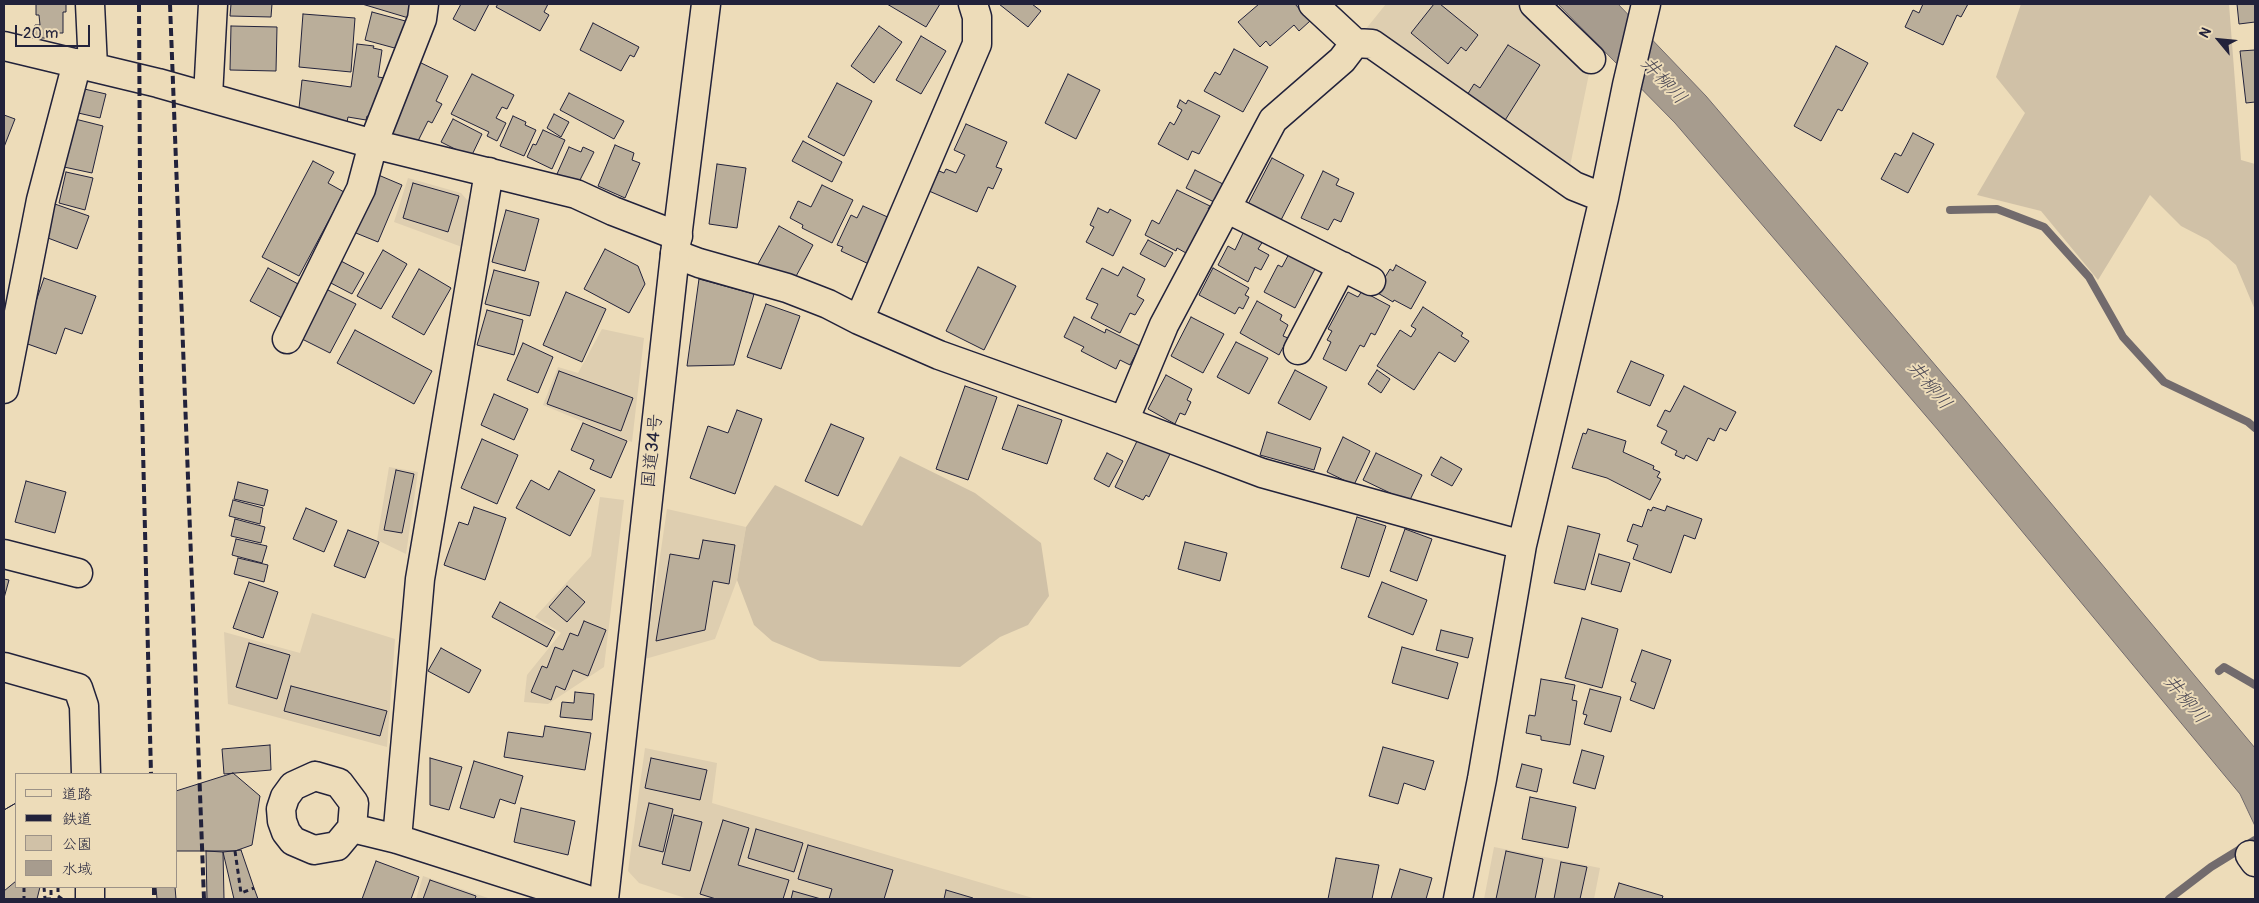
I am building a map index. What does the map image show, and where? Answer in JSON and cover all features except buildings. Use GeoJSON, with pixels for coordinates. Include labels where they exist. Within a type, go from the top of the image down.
{"type":"FeatureCollection","features":[{"type":"Feature","properties":{"kind":"main road"},"geometry":{"type":"LineString","coordinates":[[4,389],[14,283],[85,65],[90,4]]}},
{"type":"Feature","properties":{"kind":"main road"},"geometry":{"type":"LineString","coordinates":[[208,96],[213,4]]}},
{"type":"Feature","properties":{"kind":"main road"},"geometry":{"type":"LineString","coordinates":[[287,339],[361,189],[373,144],[422,19],[424,4]]}},
{"type":"Feature","properties":{"kind":"main road","name":"国道34号"},"geometry":{"type":"LineString","coordinates":[[604,899],[677,245],[706,4]]}},
{"type":"Feature","properties":{"kind":"main road"},"geometry":{"type":"LineString","coordinates":[[859,320],[976,44],[977,17],[973,4]]}},
{"type":"Feature","properties":{"kind":"main road"},"geometry":{"type":"LineString","coordinates":[[1313,4],[1355,42],[1372,44],[1574,186],[1604,198]]}},
{"type":"Feature","properties":{"kind":"main road"},"geometry":{"type":"LineString","coordinates":[[1534,4],[1591,59]]}},
{"type":"Feature","properties":{"kind":"main road"},"geometry":{"type":"LineString","coordinates":[[1458,899],[1482,780],[1522,545],[1604,198],[1627,85],[1646,5]]}},
{"type":"Feature","properties":{"kind":"main road"},"geometry":{"type":"LineString","coordinates":[[1124,420],[1164,326],[1273,120],[1342,60],[1355,42]]}},
{"type":"Feature","properties":{"kind":"main road"},"geometry":{"type":"LineString","coordinates":[[4,46],[208,96],[373,144],[576,194],[613,211],[677,245],[699,263],[788,288],[828,304],[859,320],[939,355],[1124,420],[1262,473],[1522,545]]}},
{"type":"Feature","properties":{"kind":"main road"},"geometry":{"type":"LineString","coordinates":[[398,839],[420,579],[489,172]]}},
{"type":"Feature","properties":{"kind":"main road"},"geometry":{"type":"LineString","coordinates":[[1226,208],[1371,281]]}},
{"type":"Feature","properties":{"kind":"main road"},"geometry":{"type":"LineString","coordinates":[[1298,350],[1342,266]]}},
{"type":"Feature","properties":{"kind":"main road"},"geometry":{"type":"LineString","coordinates":[[4,554],[78,573]]}},
{"type":"Feature","properties":{"kind":"main road"},"geometry":{"type":"LineString","coordinates":[[4,668],[78,688],[84,706],[86,773]]}},
{"type":"Feature","properties":{"kind":"main road"},"geometry":{"type":"LineString","coordinates":[[352,828],[398,839],[585,899]]}},
{"type":"Feature","properties":{"kind":"path"},"geometry":{"type":"LineString","coordinates":[[235,851],[241,893],[254,888]]}},
{"type":"Feature","properties":{"kind":"path"},"geometry":{"type":"LineString","coordinates":[[46,899],[51,899],[50,888]]}},
{"type":"Feature","properties":{"kind":"path"},"geometry":{"type":"LineString","coordinates":[[58,888],[58,896],[62,899]]}},
{"type":"Feature","properties":{"kind":"shaded area"},"geometry":{"type":"Polygon","coordinates":[[[1386,4],[1525,4],[1590,69],[1569,171],[1365,30],[1386,4]]]}},
{"type":"Feature","properties":{"kind":"shaded area"},"geometry":{"type":"Polygon","coordinates":[[[408,178],[461,193],[468,201],[462,247],[394,222],[408,178]]]}},
{"type":"Feature","properties":{"kind":"shaded area"},"geometry":{"type":"Polygon","coordinates":[[[602,329],[644,338],[632,442],[543,405],[558,367],[578,373],[602,329]]]}},
{"type":"Feature","properties":{"kind":"shaded area"},"geometry":{"type":"Polygon","coordinates":[[[389,467],[418,472],[406,554],[377,540],[389,467]]]}},
{"type":"Feature","properties":{"kind":"shaded area"},"geometry":{"type":"Polygon","coordinates":[[[600,497],[624,500],[604,667],[548,704],[524,702],[527,675],[561,633],[535,617],[591,556],[600,497]]]}},
{"type":"Feature","properties":{"kind":"shaded area"},"geometry":{"type":"Polygon","coordinates":[[[667,509],[746,527],[737,580],[715,639],[645,659],[667,509]]]}},
{"type":"Feature","properties":{"kind":"shaded area"},"geometry":{"type":"Polygon","coordinates":[[[312,613],[395,639],[387,747],[228,704],[224,632],[300,653],[312,613]]]}},
{"type":"Feature","properties":{"kind":"shaded area"},"geometry":{"type":"Polygon","coordinates":[[[645,748],[717,763],[712,803],[1036,899],[688,899],[639,883],[628,871],[645,748]]]}},
{"type":"Feature","properties":{"kind":"shaded area"},"geometry":{"type":"Polygon","coordinates":[[[1494,847],[1600,868],[1594,899],[1484,899],[1494,847]]]}},
{"type":"Feature","properties":{"kind":"shaded area"},"geometry":{"type":"Polygon","coordinates":[[[423,876],[491,899],[416,899],[423,876]]]}},
{"type":"Feature","properties":{"kind":"green space"},"geometry":{"type":"Polygon","coordinates":[[[2021,4],[2229,4],[2241,160],[2255,164],[2255,310],[2236,265],[2208,240],[2181,226],[2150,195],[2098,280],[2041,211],[1977,195],[2025,113],[1996,77],[2021,4]]]}},
{"type":"Feature","properties":{"kind":"green space"},"geometry":{"type":"Polygon","coordinates":[[[900,456],[975,493],[1041,543],[1049,596],[1028,625],[1000,637],[960,667],[820,661],[772,641],[754,625],[737,580],[746,527],[775,485],[862,526],[900,456]]]}},
{"type":"Feature","properties":{"kind":"water","name":"井柳川"},"geometry":{"type":"Polygon","coordinates":[[[1558,4],[1618,4],[1706,96],[1965,400],[2255,748],[2255,826],[2240,794],[1938,430],[1675,123],[1558,4]]]}},
{"type":"Feature","properties":{"kind":"waterway"},"geometry":{"type":"LineString","coordinates":[[1950,210],[1997,209],[2044,227],[2089,277],[2123,337],[2164,382],[2248,422],[2255,428]]}},
{"type":"Feature","properties":{"kind":"waterway"},"geometry":{"type":"LineString","coordinates":[[2219,671],[2224,667],[2255,685]]}},
{"type":"Feature","properties":{"kind":"waterway"},"geometry":{"type":"LineString","coordinates":[[2169,899],[2211,867],[2255,840]]}},
{"type":"Feature","properties":{"kind":"railway"},"geometry":{"type":"LineString","coordinates":[[139,4],[141,368],[151,773]]}},
{"type":"Feature","properties":{"kind":"railway"},"geometry":{"type":"LineString","coordinates":[[170,4],[204,899]]}},
{"type":"Feature","properties":{"kind":"railway"},"geometry":{"type":"LineString","coordinates":[[154,888],[154,899]]}}]}
